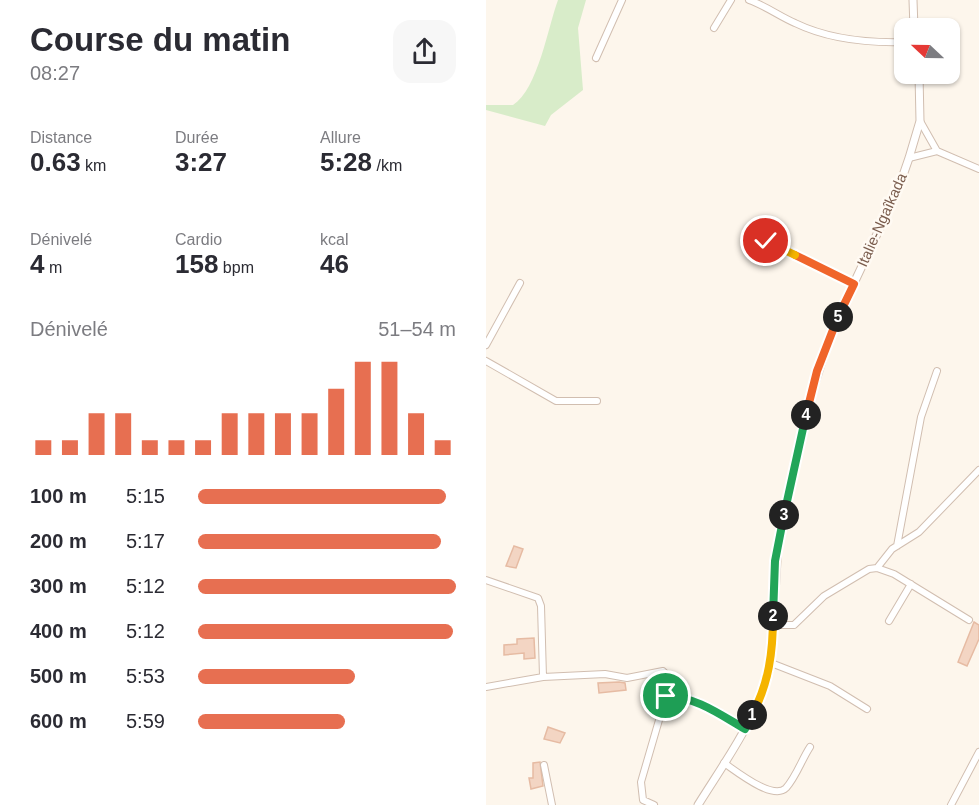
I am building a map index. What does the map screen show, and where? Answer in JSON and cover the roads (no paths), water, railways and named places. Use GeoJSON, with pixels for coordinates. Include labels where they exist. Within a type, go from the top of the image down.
{"type":"FeatureCollection","features":[{"type":"Feature","properties":{"kind":"street"},"geometry":{"type":"LineString","coordinates":[[596,58],[622,0]]}},
{"type":"Feature","properties":{"kind":"street"},"geometry":{"type":"LineString","coordinates":[[714,28],[731,0]]}},
{"type":"Feature","properties":{"kind":"street"},"geometry":{"type":"LineString","coordinates":[[749,0],[792,22],[818,31],[864,41],[894,42]]}},
{"type":"Feature","properties":{"kind":"street"},"geometry":{"type":"LineString","coordinates":[[912,0],[913,18]]}},
{"type":"Feature","properties":{"kind":"street","name":"Italie-Ngaîkada"},"geometry":{"type":"LineString","coordinates":[[698,805],[745,729],[760,700],[771,663],[778,543],[811,395],[833,328],[899,187],[920,121],[919,84]]}},
{"type":"Feature","properties":{"kind":"street"},"geometry":{"type":"LineString","coordinates":[[920,121],[937,151]]}},
{"type":"Feature","properties":{"kind":"street"},"geometry":{"type":"LineString","coordinates":[[909,158],[937,151],[979,169]]}},
{"type":"Feature","properties":{"kind":"street"},"geometry":{"type":"LineString","coordinates":[[766,241],[854,284]]}},
{"type":"Feature","properties":{"kind":"street"},"geometry":{"type":"LineString","coordinates":[[486,345],[520,283]]}},
{"type":"Feature","properties":{"kind":"street"},"geometry":{"type":"LineString","coordinates":[[486,361],[556,401],[597,401]]}},
{"type":"Feature","properties":{"kind":"street"},"geometry":{"type":"LineString","coordinates":[[897,546],[921,417],[936,371]]}},
{"type":"Feature","properties":{"kind":"street"},"geometry":{"type":"LineString","coordinates":[[877,568],[897,546],[919,532],[979,470]]}},
{"type":"Feature","properties":{"kind":"street"},"geometry":{"type":"LineString","coordinates":[[773,625],[794,625],[824,596],[869,569],[877,568],[911,584],[969,620]]}},
{"type":"Feature","properties":{"kind":"street"},"geometry":{"type":"LineString","coordinates":[[486,580],[538,598],[541,606],[543,677]]}},
{"type":"Feature","properties":{"kind":"street"},"geometry":{"type":"LineString","coordinates":[[889,621],[911,584]]}},
{"type":"Feature","properties":{"kind":"street"},"geometry":{"type":"LineString","coordinates":[[771,663],[830,686],[867,709]]}},
{"type":"Feature","properties":{"kind":"street"},"geometry":{"type":"LineString","coordinates":[[486,687],[543,677],[605,674],[627,678],[663,671],[666,696],[640,782],[643,800],[654,805]]}},
{"type":"Feature","properties":{"kind":"street"},"geometry":{"type":"LineString","coordinates":[[666,696],[681,696],[700,703],[745,729]]}},
{"type":"Feature","properties":{"kind":"street"},"geometry":{"type":"LineString","coordinates":[[724,764],[761,787],[772,792],[780,792],[786,788],[810,747]]}},
{"type":"Feature","properties":{"kind":"street"},"geometry":{"type":"LineString","coordinates":[[951,805],[979,752]]}},
{"type":"Feature","properties":{"kind":"street"},"geometry":{"type":"LineString","coordinates":[[544,765],[552,805]]}}]}
